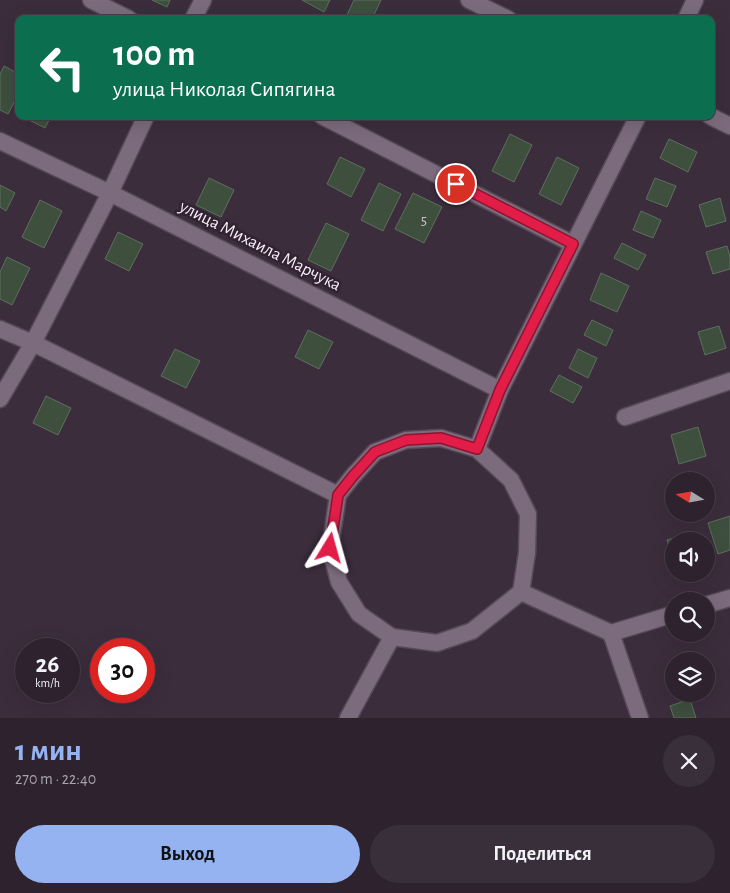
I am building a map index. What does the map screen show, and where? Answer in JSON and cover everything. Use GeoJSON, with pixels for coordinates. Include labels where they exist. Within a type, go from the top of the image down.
{"type":"FeatureCollection","features":[{"type":"Feature","properties":{"kind":"street"},"geometry":{"type":"LineString","coordinates":[[91,0],[121,15]]}},
{"type":"Feature","properties":{"kind":"street"},"geometry":{"type":"LineString","coordinates":[[195,15],[202,0]]}},
{"type":"Feature","properties":{"kind":"street"},"geometry":{"type":"LineString","coordinates":[[469,0],[500,15]]}},
{"type":"Feature","properties":{"kind":"street"},"geometry":{"type":"LineString","coordinates":[[688,15],[695,0]]}},
{"type":"Feature","properties":{"kind":"street"},"geometry":{"type":"LineString","coordinates":[[715,118],[730,126]]}},
{"type":"Feature","properties":{"kind":"street"},"geometry":{"type":"LineString","coordinates":[[0,400],[33,343],[110,193],[144,120]]}},
{"type":"Feature","properties":{"kind":"street"},"geometry":{"type":"LineString","coordinates":[[330,120],[573,244]]}},
{"type":"Feature","properties":{"kind":"street"},"geometry":{"type":"LineString","coordinates":[[477,449],[500,390],[636,120]]}},
{"type":"Feature","properties":{"kind":"street","name":"улица Михаила Марчука"},"geometry":{"type":"LineString","coordinates":[[0,141],[110,193],[500,390]]}},
{"type":"Feature","properties":{"kind":"street"},"geometry":{"type":"LineString","coordinates":[[0,329],[33,343],[338,495]]}},
{"type":"Feature","properties":{"kind":"street"},"geometry":{"type":"LineString","coordinates":[[626,417],[730,382]]}},
{"type":"Feature","properties":{"kind":"street"},"geometry":{"type":"LineString","coordinates":[[441,438],[477,449],[511,480],[528,514],[527,553],[521,592],[472,630],[437,643],[392,637],[359,614],[339,582],[330,548],[338,495],[375,452],[406,440],[441,438]]}},
{"type":"Feature","properties":{"kind":"street"},"geometry":{"type":"LineString","coordinates":[[521,592],[611,633],[665,617]]}},
{"type":"Feature","properties":{"kind":"street"},"geometry":{"type":"LineString","coordinates":[[715,602],[730,598]]}},
{"type":"Feature","properties":{"kind":"street"},"geometry":{"type":"LineString","coordinates":[[611,633],[640,718]]}},
{"type":"Feature","properties":{"kind":"street"},"geometry":{"type":"LineString","coordinates":[[348,718],[392,637]]}},
{"type":"Feature","properties":{"kind":"building"},"geometry":{"type":"Polygon","coordinates":[[[152,0],[170,0],[167,7],[152,0]]]}},
{"type":"Feature","properties":{"kind":"building"},"geometry":{"type":"Polygon","coordinates":[[[302,0],[330,0],[324,12],[302,0]]]}},
{"type":"Feature","properties":{"kind":"building"},"geometry":{"type":"Polygon","coordinates":[[[354,0],[381,0],[374,15],[347,15],[354,0]]]}},
{"type":"Feature","properties":{"kind":"building"},"geometry":{"type":"Polygon","coordinates":[[[4,66],[15,72],[15,101],[8,114],[0,110],[0,74],[4,66]]]}},
{"type":"Feature","properties":{"kind":"building"},"geometry":{"type":"Polygon","coordinates":[[[29,120],[49,120],[45,128],[29,120]]]}},
{"type":"Feature","properties":{"kind":"building"},"geometry":{"type":"Polygon","coordinates":[[[510,134],[532,145],[514,182],[492,171],[510,134]]]}},
{"type":"Feature","properties":{"kind":"building"},"geometry":{"type":"Polygon","coordinates":[[[669,139],[697,152],[688,172],[660,158],[669,139]]]}},
{"type":"Feature","properties":{"kind":"building"},"geometry":{"type":"Polygon","coordinates":[[[340,157],[365,169],[351,197],[327,184],[340,157]]]}},
{"type":"Feature","properties":{"kind":"building"},"geometry":{"type":"Polygon","coordinates":[[[557,157],[579,168],[561,205],[539,194],[557,157]]]}},
{"type":"Feature","properties":{"kind":"building"},"geometry":{"type":"Polygon","coordinates":[[[209,178],[234,190],[221,217],[196,205],[209,178]]]}},
{"type":"Feature","properties":{"kind":"building"},"geometry":{"type":"Polygon","coordinates":[[[655,178],[676,186],[667,207],[646,199],[655,178]]]}},
{"type":"Feature","properties":{"kind":"building"},"geometry":{"type":"Polygon","coordinates":[[[379,183],[401,194],[383,231],[361,220],[379,183]]]}},
{"type":"Feature","properties":{"kind":"building"},"geometry":{"type":"Polygon","coordinates":[[[0,185],[15,193],[6,211],[0,207],[0,185]]]}},
{"type":"Feature","properties":{"kind":"building"},"geometry":{"type":"Polygon","coordinates":[[[413,193],[442,207],[424,243],[395,229],[413,193]]]}},
{"type":"Feature","properties":{"kind":"building"},"geometry":{"type":"Polygon","coordinates":[[[720,198],[726,221],[706,227],[699,205],[720,198]]]}},
{"type":"Feature","properties":{"kind":"building"},"geometry":{"type":"Polygon","coordinates":[[[40,200],[62,211],[44,248],[22,237],[40,200]]]}},
{"type":"Feature","properties":{"kind":"building"},"geometry":{"type":"Polygon","coordinates":[[[641,211],[661,220],[653,238],[633,230],[641,211]]]}},
{"type":"Feature","properties":{"kind":"building"},"geometry":{"type":"Polygon","coordinates":[[[326,223],[349,234],[331,271],[308,260],[326,223]]]}},
{"type":"Feature","properties":{"kind":"building"},"geometry":{"type":"Polygon","coordinates":[[[118,232],[143,244],[129,271],[105,259],[118,232]]]}},
{"type":"Feature","properties":{"kind":"building"},"geometry":{"type":"Polygon","coordinates":[[[622,243],[646,255],[638,270],[614,258],[622,243]]]}},
{"type":"Feature","properties":{"kind":"building"},"geometry":{"type":"Polygon","coordinates":[[[727,246],[730,257],[730,269],[713,274],[706,252],[727,246]]]}},
{"type":"Feature","properties":{"kind":"building"},"geometry":{"type":"Polygon","coordinates":[[[7,257],[30,268],[12,305],[0,299],[0,272],[7,257]]]}},
{"type":"Feature","properties":{"kind":"building"},"geometry":{"type":"Polygon","coordinates":[[[601,273],[629,286],[617,312],[590,300],[601,273]]]}},
{"type":"Feature","properties":{"kind":"building"},"geometry":{"type":"Polygon","coordinates":[[[592,320],[613,330],[606,346],[584,335],[592,320]]]}},
{"type":"Feature","properties":{"kind":"building"},"geometry":{"type":"Polygon","coordinates":[[[719,326],[726,348],[705,355],[698,332],[719,326]]]}},
{"type":"Feature","properties":{"kind":"building"},"geometry":{"type":"Polygon","coordinates":[[[308,330],[333,342],[319,369],[295,357],[308,330]]]}},
{"type":"Feature","properties":{"kind":"building"},"geometry":{"type":"Polygon","coordinates":[[[175,349],[200,361],[186,388],[161,376],[175,349]]]}},
{"type":"Feature","properties":{"kind":"building"},"geometry":{"type":"Polygon","coordinates":[[[578,349],[597,358],[588,378],[569,368],[578,349]]]}},
{"type":"Feature","properties":{"kind":"building"},"geometry":{"type":"Polygon","coordinates":[[[559,375],[582,387],[573,403],[550,391],[559,375]]]}},
{"type":"Feature","properties":{"kind":"building"},"geometry":{"type":"Polygon","coordinates":[[[46,396],[71,408],[58,435],[33,423],[46,396]]]}},
{"type":"Feature","properties":{"kind":"building"},"geometry":{"type":"Polygon","coordinates":[[[698,427],[706,456],[679,464],[671,435],[698,427]]]}},
{"type":"Feature","properties":{"kind":"building"},"geometry":{"type":"Polygon","coordinates":[[[730,516],[730,550],[718,554],[715,545],[715,532],[711,532],[708,523],[730,516]]]}},
{"type":"Feature","properties":{"kind":"building"},"geometry":{"type":"Polygon","coordinates":[[[681,702],[691,702],[696,718],[674,718],[670,706],[681,702]]]}},
{"type":"Feature","properties":{"kind":"route"},"geometry":{"type":"LineString","coordinates":[[330,548],[338,495],[375,452],[406,440],[441,438],[477,449],[500,390],[573,244],[456,184]]}}]}
